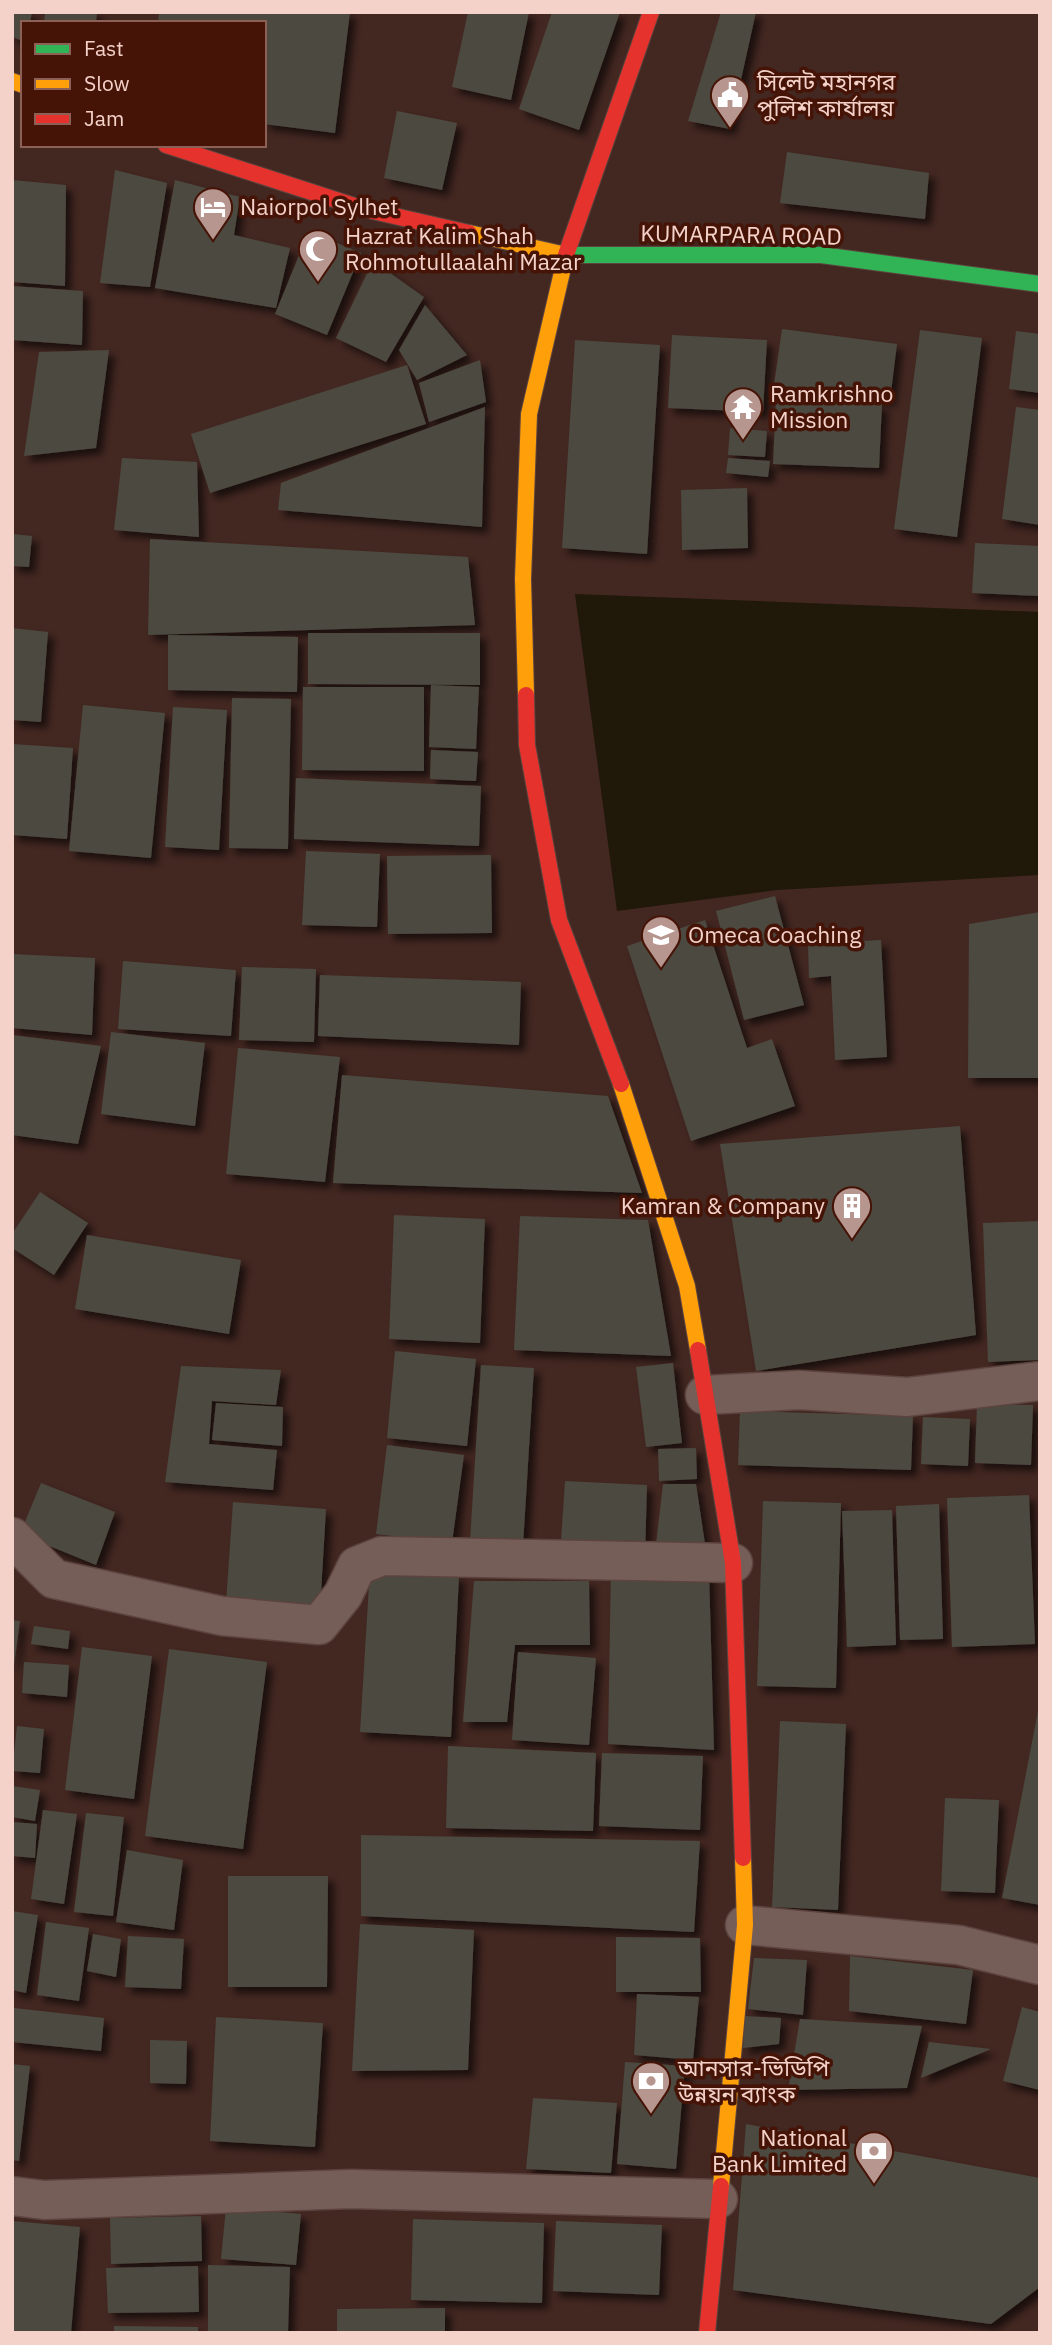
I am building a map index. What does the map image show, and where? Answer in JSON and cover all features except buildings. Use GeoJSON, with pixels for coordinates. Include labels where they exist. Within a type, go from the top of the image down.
{"type":"FeatureCollection","features":[{"type":"Feature","properties":{"kind":"main road"},"geometry":{"type":"LineString","coordinates":[[652,12],[566,256],[529,414],[523,579],[527,745],[559,920],[616,1068],[687,1286],[733,1563],[745,1925],[718,2199],[708,2333]]}},
{"type":"Feature","properties":{"kind":"main road","name":"KUMARPARA ROAD"},"geometry":{"type":"LineString","coordinates":[[172,147],[364,209],[566,256],[821,255],[1040,284]]}},
{"type":"Feature","properties":{"kind":"street"},"geometry":{"type":"LineString","coordinates":[[705,1395],[799,1390],[907,1397],[1040,1381]]}},
{"type":"Feature","properties":{"kind":"street"},"geometry":{"type":"LineString","coordinates":[[12,1537],[54,1579],[222,1616],[319,1625],[343,1595],[357,1566],[382,1556],[733,1563]]}},
{"type":"Feature","properties":{"kind":"street"},"geometry":{"type":"LineString","coordinates":[[745,1925],[959,1945],[1040,1965]]}},
{"type":"Feature","properties":{"kind":"street"},"geometry":{"type":"LineString","coordinates":[[12,2196],[44,2200],[351,2189],[718,2199]]}},
{"type":"Feature","properties":{"kind":"shaded area"},"geometry":{"type":"Polygon","coordinates":[[[575,594],[1040,612],[1040,875],[777,890],[617,911],[575,594]]]}},
{"type":"Feature","properties":{"kind":"traffic: fast"},"geometry":{"type":"LineString","coordinates":[[566,255],[821,255],[1040,284]]}},
{"type":"Feature","properties":{"kind":"traffic: slow"},"geometry":{"type":"LineString","coordinates":[[12,81],[21,84]]}},
{"type":"Feature","properties":{"kind":"traffic: slow"},"geometry":{"type":"LineString","coordinates":[[469,233],[566,255],[529,414],[523,579],[526,695]]}},
{"type":"Feature","properties":{"kind":"traffic: slow"},"geometry":{"type":"LineString","coordinates":[[621,1084],[687,1286],[698,1350]]}},
{"type":"Feature","properties":{"kind":"traffic: slow"},"geometry":{"type":"LineString","coordinates":[[721,2186],[745,1925],[743,1858]]}},
{"type":"Feature","properties":{"kind":"traffic: jam"},"geometry":{"type":"LineString","coordinates":[[566,255],[651,12]]}},
{"type":"Feature","properties":{"kind":"traffic: jam"},"geometry":{"type":"LineString","coordinates":[[172,147],[364,209],[469,233]]}},
{"type":"Feature","properties":{"kind":"traffic: jam"},"geometry":{"type":"LineString","coordinates":[[526,695],[527,745],[559,920],[621,1084]]}},
{"type":"Feature","properties":{"kind":"traffic: jam"},"geometry":{"type":"LineString","coordinates":[[698,1350],[733,1563],[743,1858]]}},
{"type":"Feature","properties":{"kind":"traffic: jam"},"geometry":{"type":"LineString","coordinates":[[707,2333],[721,2186]]}},
{"type":"Feature","properties":{"kind":"place","name":"সিলেট মহানগর পুলিশ কার্যালয়"},"geometry":{"type":"Point","coordinates":[730,129]}},
{"type":"Feature","properties":{"kind":"place","name":"Naiorpol Sylhet"},"geometry":{"type":"Point","coordinates":[213,241]}},
{"type":"Feature","properties":{"kind":"place","name":"Hazrat Kalim Shah Rohmotullaalahi Mazar"},"geometry":{"type":"Point","coordinates":[318,283]}},
{"type":"Feature","properties":{"kind":"place","name":"Ramkrishno Mission"},"geometry":{"type":"Point","coordinates":[743,441]}},
{"type":"Feature","properties":{"kind":"place","name":"Omeca Coaching"},"geometry":{"type":"Point","coordinates":[661,969]}},
{"type":"Feature","properties":{"kind":"place","name":"Kamran & Company"},"geometry":{"type":"Point","coordinates":[852,1240]}},
{"type":"Feature","properties":{"kind":"place","name":"আনসার-ভিডিপি উন্নয়ন ব্যাংক"},"geometry":{"type":"Point","coordinates":[651,2115]}},
{"type":"Feature","properties":{"kind":"place","name":"National Bank Limited"},"geometry":{"type":"Point","coordinates":[874,2185]}}]}
